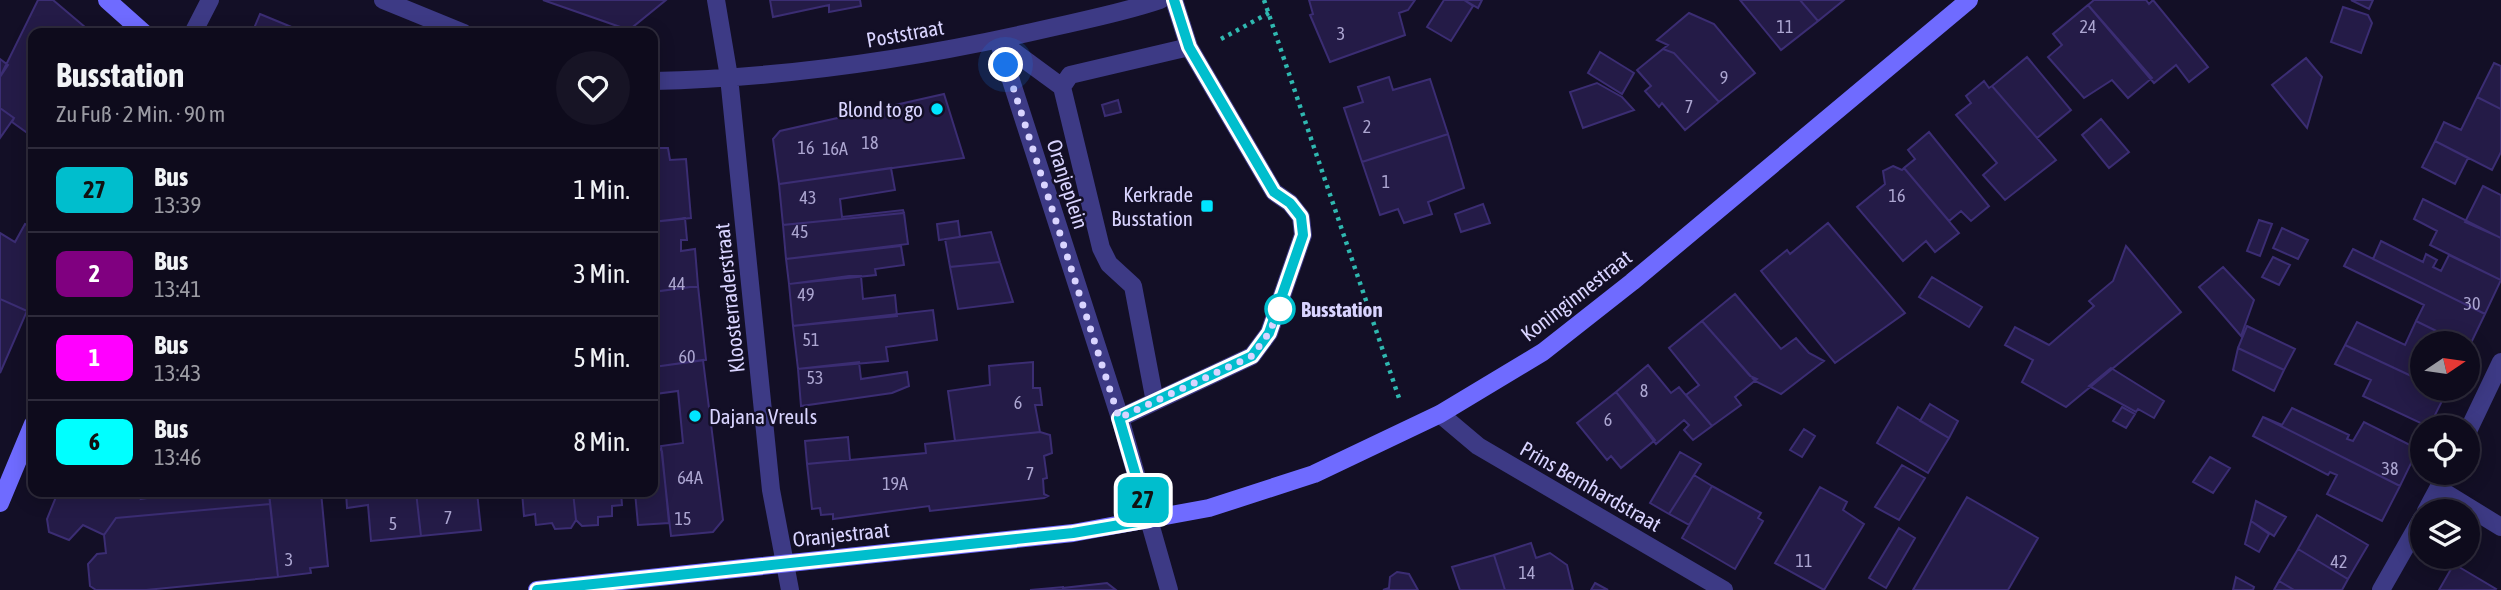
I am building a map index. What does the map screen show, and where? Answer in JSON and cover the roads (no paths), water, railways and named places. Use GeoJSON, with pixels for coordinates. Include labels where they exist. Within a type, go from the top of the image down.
{"type":"FeatureCollection","features":[{"type":"Feature","properties":{"kind":"main road"},"geometry":{"type":"LineString","coordinates":[[107,0],[138,28]]}},
{"type":"Feature","properties":{"kind":"main road","name":"Koninginnestraat"},"geometry":{"type":"LineString","coordinates":[[1149,520],[1209,508],[1314,474],[1440,414],[1498,380],[1579,324],[1969,0]]}},
{"type":"Feature","properties":{"kind":"main road"},"geometry":{"type":"LineString","coordinates":[[0,503],[28,436]]}},
{"type":"Feature","properties":{"kind":"main road","name":"Oranjestraat"},"geometry":{"type":"LineString","coordinates":[[537,590],[1073,533],[1149,520]]}},
{"type":"Feature","properties":{"kind":"street"},"geometry":{"type":"LineString","coordinates":[[196,28],[210,0]]}},
{"type":"Feature","properties":{"kind":"street"},"geometry":{"type":"LineString","coordinates":[[383,0],[452,28]]}},
{"type":"Feature","properties":{"kind":"street","name":"Kloosterraderstraat"},"geometry":{"type":"LineString","coordinates":[[716,0],[729,77],[771,490],[790,590]]}},
{"type":"Feature","properties":{"kind":"street","name":"Poststraat"},"geometry":{"type":"LineString","coordinates":[[658,82],[857,65],[998,40],[1160,0]]}},
{"type":"Feature","properties":{"kind":"street"},"geometry":{"type":"LineString","coordinates":[[1119,418],[1252,356],[1269,333],[1281,306],[1303,235],[1301,217],[1290,203],[1274,192],[1189,47],[1174,0]]}},
{"type":"Feature","properties":{"kind":"street"},"geometry":{"type":"LineString","coordinates":[[998,40],[1062,87],[1070,75],[1189,47]]}},
{"type":"Feature","properties":{"kind":"street","name":"Oranjeplein"},"geometry":{"type":"LineString","coordinates":[[998,40],[1119,418],[1169,590]]}},
{"type":"Feature","properties":{"kind":"street","name":"Oranjeplein"},"geometry":{"type":"LineString","coordinates":[[1062,87],[1101,248],[1110,264],[1133,286],[1155,402]]}},
{"type":"Feature","properties":{"kind":"street"},"geometry":{"type":"LineString","coordinates":[[2475,415],[2501,362]]}},
{"type":"Feature","properties":{"kind":"street","name":"Prins Bernhardstraat"},"geometry":{"type":"LineString","coordinates":[[1440,414],[1478,446],[1724,590]]}},
{"type":"Feature","properties":{"kind":"street"},"geometry":{"type":"LineString","coordinates":[[2433,499],[2441,485]]}},
{"type":"Feature","properties":{"kind":"street"},"geometry":{"type":"LineString","coordinates":[[2439,489],[2501,527]]}},
{"type":"Feature","properties":{"kind":"street"},"geometry":{"type":"LineString","coordinates":[[2381,590],[2410,539]]}},
{"type":"Feature","properties":{"kind":"place","name":"Blond to go"},"geometry":{"type":"Point","coordinates":[937,109]}},
{"type":"Feature","properties":{"kind":"place","name":"Kerkrade Busstation"},"geometry":{"type":"Point","coordinates":[1207,206]}},
{"type":"Feature","properties":{"kind":"place","name":"Busstation"},"geometry":{"type":"Point","coordinates":[1280,309]}},
{"type":"Feature","properties":{"kind":"place","name":"Dajana Vreuls"},"geometry":{"type":"Point","coordinates":[695,416]}}]}
